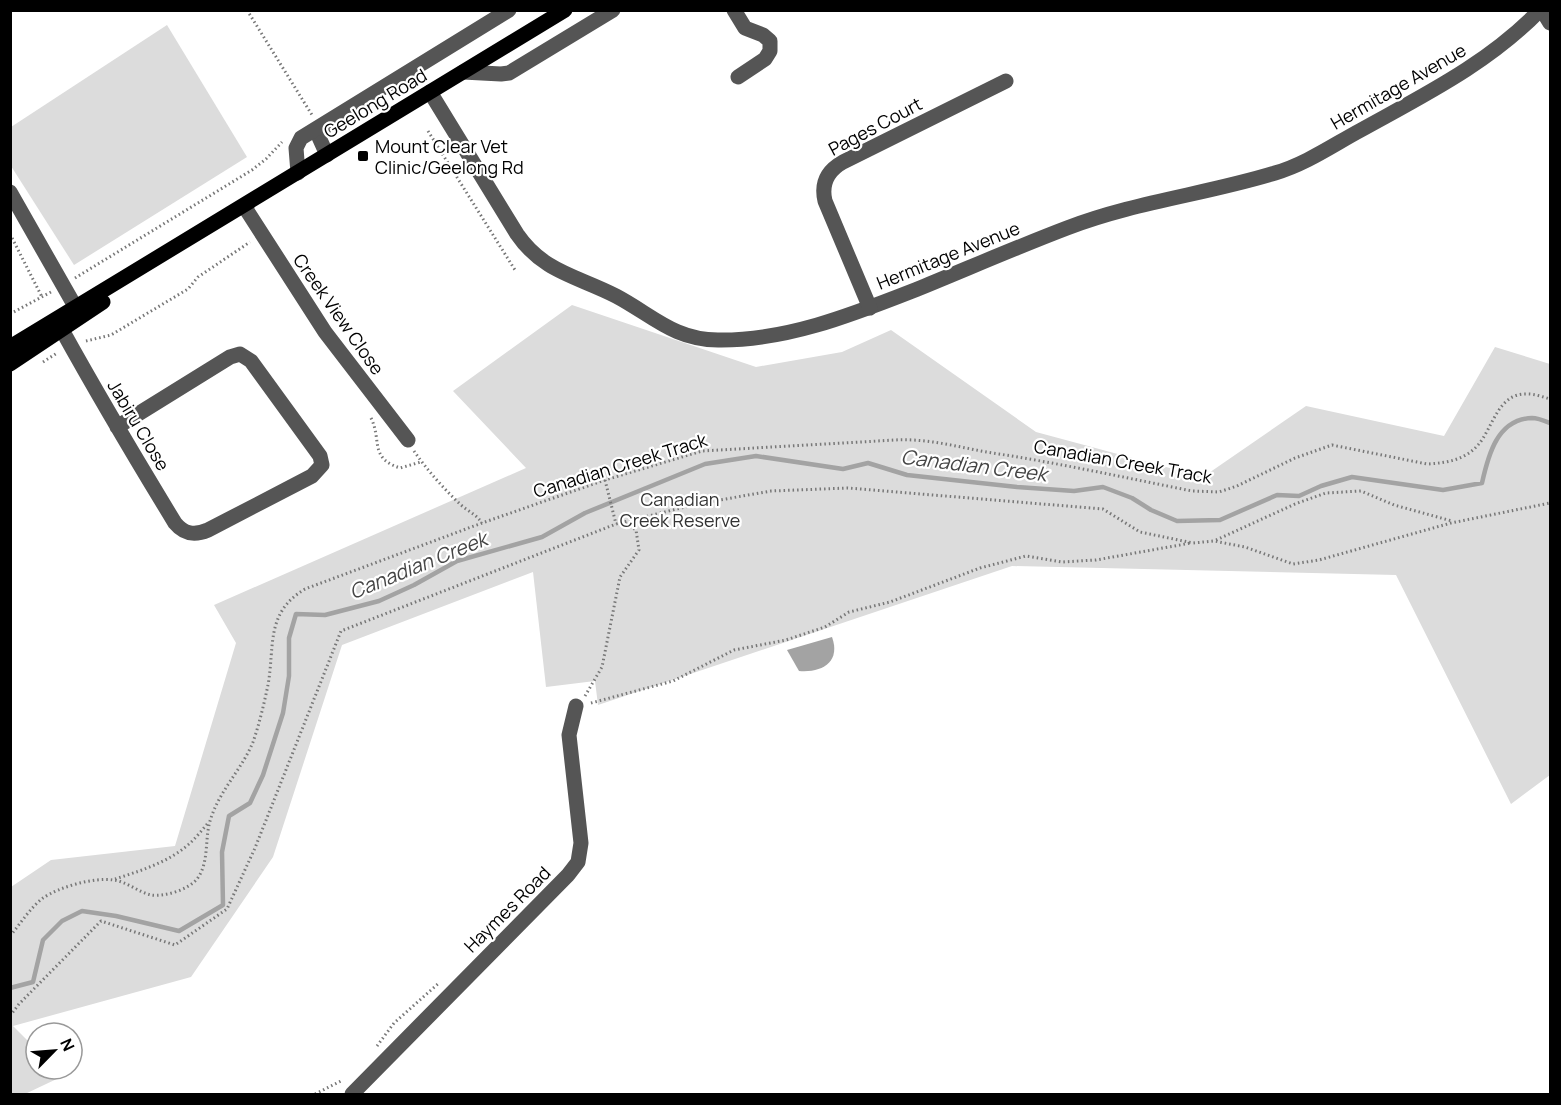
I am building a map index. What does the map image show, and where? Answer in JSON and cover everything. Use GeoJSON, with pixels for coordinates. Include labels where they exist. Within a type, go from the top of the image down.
{"type":"FeatureCollection","features":[{"type":"Feature","properties":{"kind":"main road","name":"Geelong Road"},"geometry":{"type":"LineString","coordinates":[[10,347],[59,325],[79,313],[206,228],[565,10]]}},
{"type":"Feature","properties":{"kind":"main road","name":"Geelong Road"},"geometry":{"type":"LineString","coordinates":[[10,364],[59,325]]}},
{"type":"Feature","properties":{"kind":"street"},"geometry":{"type":"LineString","coordinates":[[298,173],[297,144],[301,138],[509,10]]}},
{"type":"Feature","properties":{"kind":"street"},"geometry":{"type":"LineString","coordinates":[[463,72],[504,74],[520,67],[613,10]]}},
{"type":"Feature","properties":{"kind":"street"},"geometry":{"type":"LineString","coordinates":[[734,10],[745,28],[763,35],[770,41],[770,51],[765,59],[738,77]]}},
{"type":"Feature","properties":{"kind":"street"},"geometry":{"type":"LineString","coordinates":[[1541,10],[1551,23]]}},
{"type":"Feature","properties":{"kind":"street","name":"Hermitage Avenue"},"geometry":{"type":"LineString","coordinates":[[430,92],[517,234],[532,253],[556,271],[616,296],[672,331],[693,338],[714,340],[755,338],[804,328],[870,308],[1086,221],[1270,175],[1296,165],[1470,68],[1500,46],[1541,10]]}},
{"type":"Feature","properties":{"kind":"street","name":"Pages Court"},"geometry":{"type":"LineString","coordinates":[[870,308],[825,201],[824,184],[828,176],[843,162],[1006,81]]}},
{"type":"Feature","properties":{"kind":"street"},"geometry":{"type":"LineString","coordinates":[[327,155],[318,135],[336,117]]}},
{"type":"Feature","properties":{"kind":"street"},"geometry":{"type":"LineString","coordinates":[[10,192],[79,313]]}},
{"type":"Feature","properties":{"kind":"street","name":"Creek View Close"},"geometry":{"type":"LineString","coordinates":[[244,206],[325,332],[408,440]]}},
{"type":"Feature","properties":{"kind":"street","name":"Jabiru Close"},"geometry":{"type":"LineString","coordinates":[[59,325],[117,427],[180,529],[190,534],[208,530],[312,476],[322,466],[320,456],[251,361],[240,354],[230,357],[117,427]]}},
{"type":"Feature","properties":{"kind":"street","name":"Haymes Road"},"geometry":{"type":"LineString","coordinates":[[352,1095],[568,875],[578,862],[581,843],[569,735],[576,706]]}},
{"type":"Feature","properties":{"kind":"path"},"geometry":{"type":"LineString","coordinates":[[247,10],[319,127]]}},
{"type":"Feature","properties":{"kind":"path"},"geometry":{"type":"LineString","coordinates":[[428,131],[515,270]]}},
{"type":"Feature","properties":{"kind":"path"},"geometry":{"type":"LineString","coordinates":[[10,314],[64,285],[252,170],[266,159],[285,138]]}},
{"type":"Feature","properties":{"kind":"path"},"geometry":{"type":"LineString","coordinates":[[10,234],[42,297]]}},
{"type":"Feature","properties":{"kind":"path","name":"Canadian Creek Track"},"geometry":{"type":"LineString","coordinates":[[10,936],[44,897],[64,888],[93,880],[114,880],[151,895],[187,888],[196,879],[203,868],[209,822],[230,778],[246,758],[254,740],[268,685],[274,626],[282,608],[292,597],[305,589],[605,480],[702,450],[914,439],[1028,458],[1192,491],[1219,492],[1238,486],[1295,458],[1332,445],[1427,464],[1460,459],[1479,445],[1502,406],[1511,398],[1526,393],[1551,399]]}},
{"type":"Feature","properties":{"kind":"path"},"geometry":{"type":"LineString","coordinates":[[408,440],[422,462],[463,507],[476,514],[482,523]]}},
{"type":"Feature","properties":{"kind":"path"},"geometry":{"type":"LineString","coordinates":[[605,480],[616,524]]}},
{"type":"Feature","properties":{"kind":"path"},"geometry":{"type":"LineString","coordinates":[[10,1016],[19,1004],[101,921],[175,945],[227,909],[255,848],[341,631],[616,524],[697,504],[771,490],[848,488],[1103,509],[1140,532],[1193,543]]}},
{"type":"Feature","properties":{"kind":"path"},"geometry":{"type":"LineString","coordinates":[[1214,541],[1295,504],[1326,493],[1361,491],[1394,505],[1455,522]]}},
{"type":"Feature","properties":{"kind":"path"},"geometry":{"type":"LineString","coordinates":[[576,706],[673,681],[734,650],[786,640],[825,627],[849,612],[890,602],[980,568],[1026,556],[1062,562],[1096,560],[1214,541],[1245,547],[1293,564],[1319,560],[1455,522],[1551,502]]}},
{"type":"Feature","properties":{"kind":"path"},"geometry":{"type":"LineString","coordinates":[[589,692],[602,666],[620,577],[639,550],[636,530],[623,522]]}},
{"type":"Feature","properties":{"kind":"path"},"geometry":{"type":"LineString","coordinates":[[114,880],[160,863],[178,853],[209,822]]}},
{"type":"Feature","properties":{"kind":"green space"},"geometry":{"type":"Polygon","coordinates":[[[167,25],[247,157],[74,265],[11,166],[11,127],[167,25]]]}},
{"type":"Feature","properties":{"kind":"green space","name":"Canadian Creek Reserve"},"geometry":{"type":"Polygon","coordinates":[[[572,305],[756,367],[842,352],[891,330],[1036,432],[1203,477],[1306,406],[1444,436],[1495,347],[1550,364],[1550,775],[1511,804],[1396,575],[1012,566],[598,705],[595,681],[546,687],[533,572],[342,645],[273,857],[191,977],[31,1021],[24,1021],[13,1026],[24,1037],[24,1081],[52,1081],[25,1094],[11,1094],[11,887],[51,860],[175,846],[236,643],[214,605],[526,468],[453,391],[572,305]]]}},
{"type":"Feature","properties":{"kind":"shaded area"},"geometry":{"type":"Polygon","coordinates":[[[832,637],[834,653],[828,664],[815,670],[799,671],[787,650],[832,637]]]}},
{"type":"Feature","properties":{"kind":"waterway","name":"Canadian Creek"},"geometry":{"type":"LineString","coordinates":[[10,988],[33,982],[43,940],[62,921],[82,911],[116,916],[179,931],[223,905],[222,852],[229,816],[250,803],[263,775],[283,713],[289,676],[289,638],[296,614],[325,615],[379,601],[457,561],[542,537],[585,513],[705,464],[756,456],[843,469],[868,463],[907,475],[1017,487],[1074,491],[1103,487],[1132,498],[1151,510],[1177,521],[1220,520],[1277,495],[1299,496],[1321,486],[1352,477],[1443,490],[1482,483],[1491,451],[1502,432],[1520,420],[1532,418],[1550,423]]}},
{"type":"Feature","properties":{"kind":"place","name":"Mount Clear Vet Clinic/Geelong Rd"},"geometry":{"type":"Point","coordinates":[363,156]}}]}
